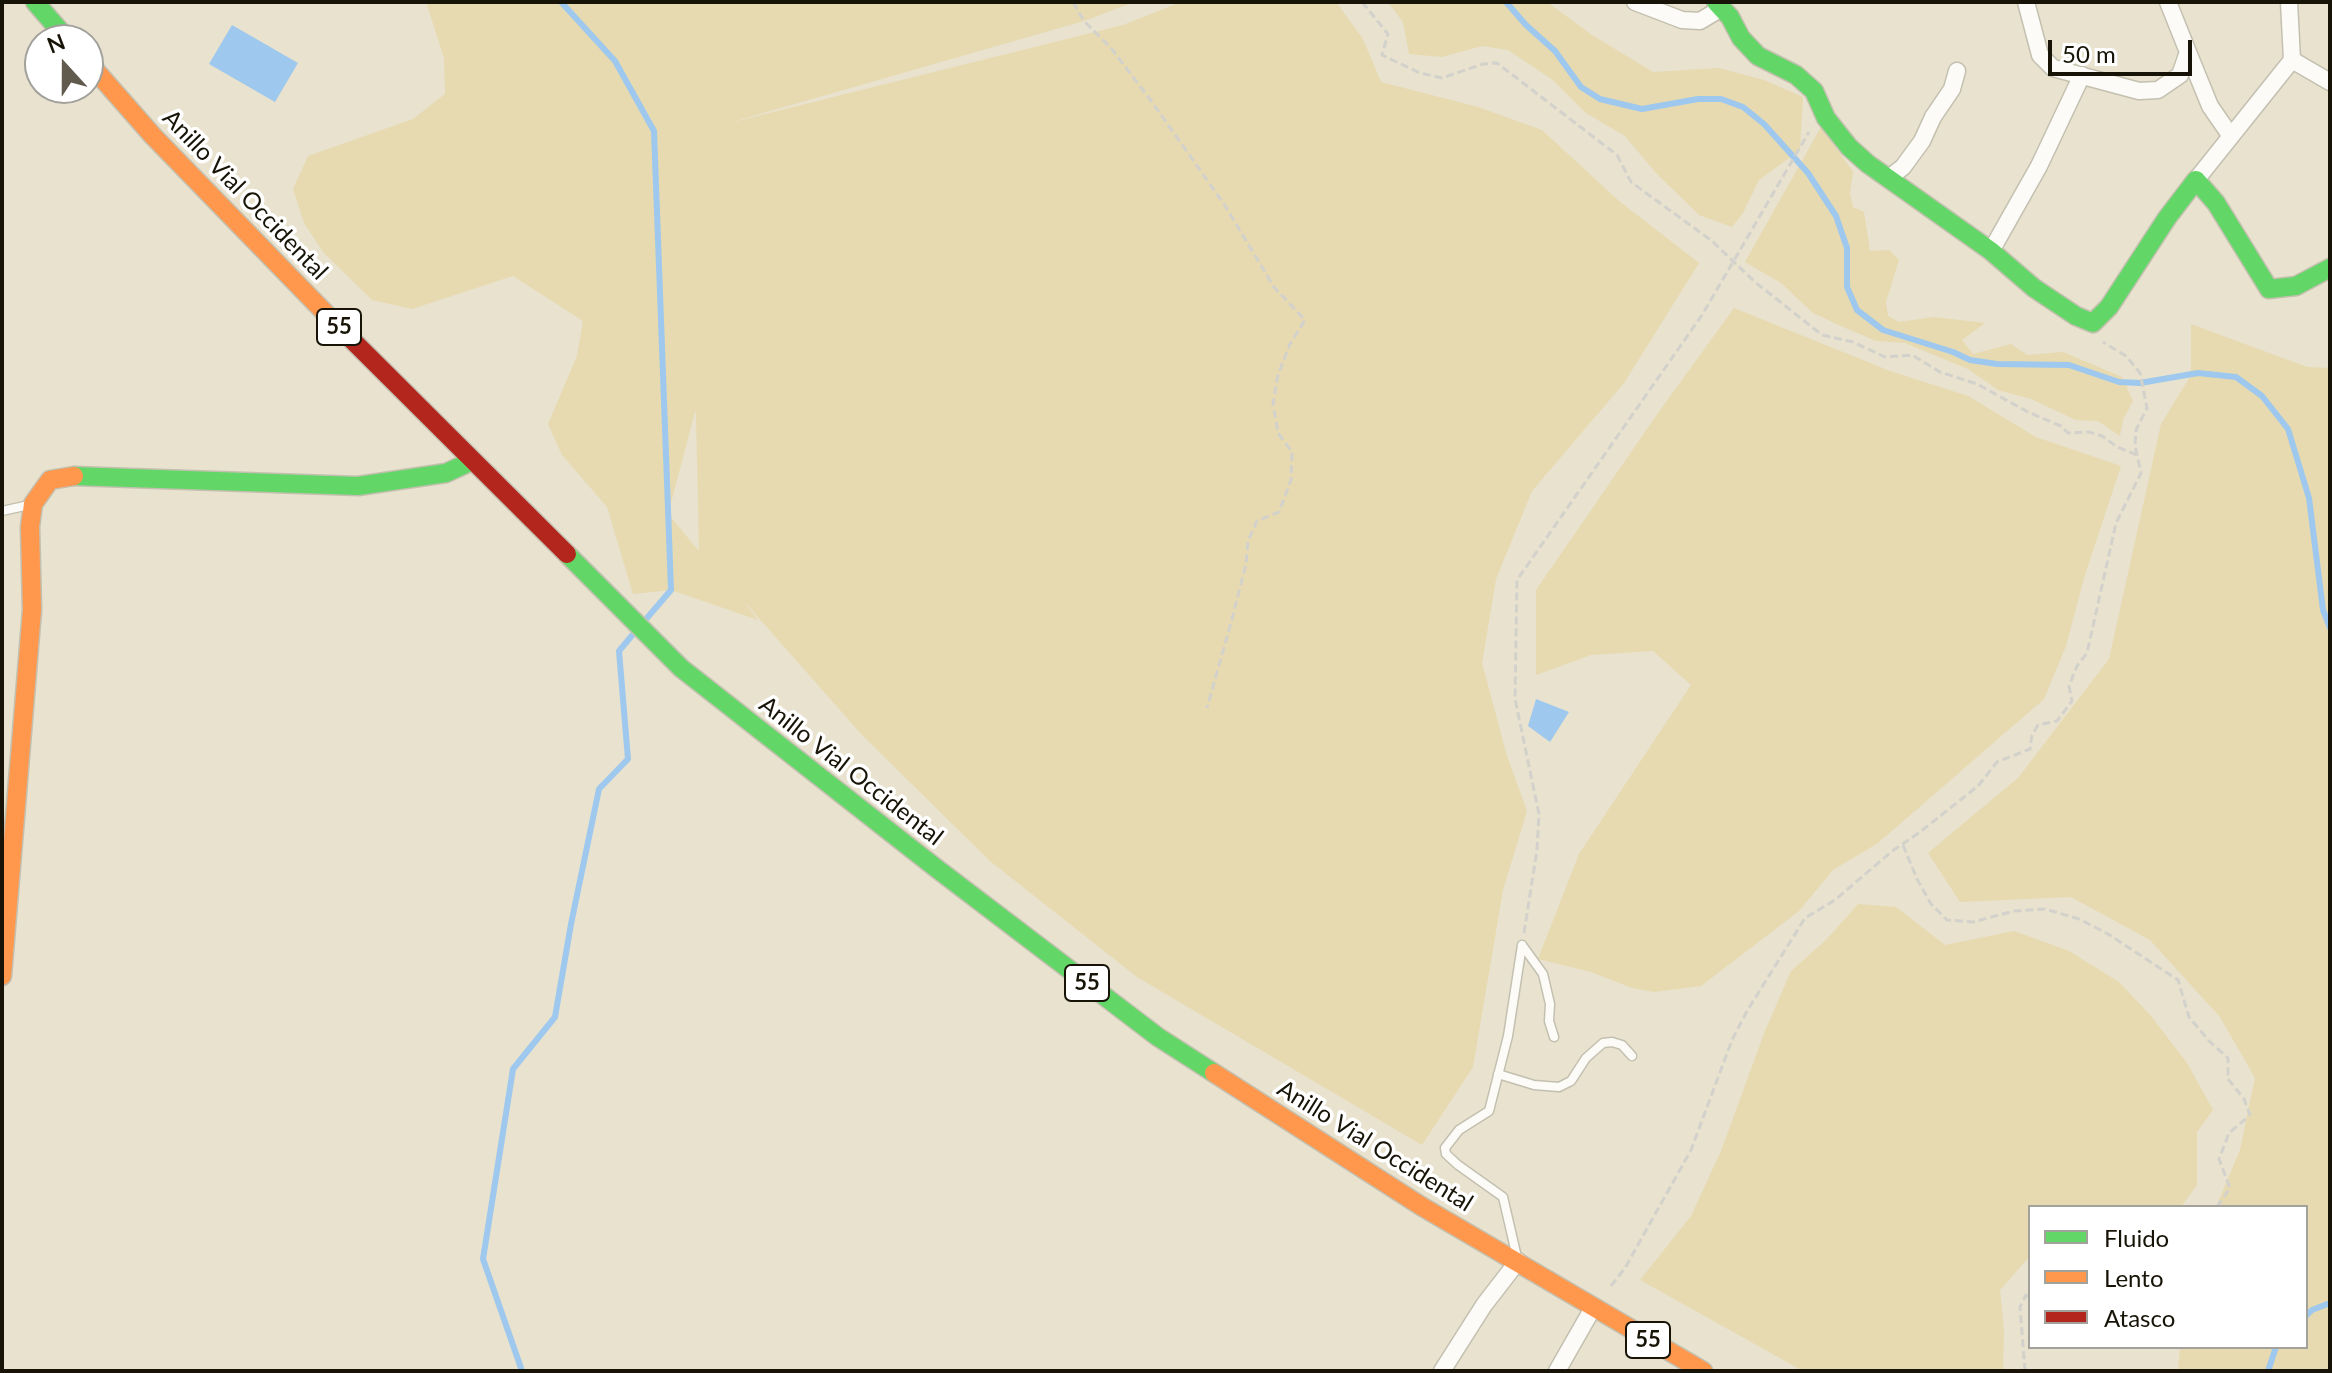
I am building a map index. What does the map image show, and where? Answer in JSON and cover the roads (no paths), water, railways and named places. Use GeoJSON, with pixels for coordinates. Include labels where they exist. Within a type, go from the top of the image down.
{"type":"FeatureCollection","features":[{"type":"Feature","properties":{"kind":"main road"},"geometry":{"type":"LineString","coordinates":[[35,2],[54,24]]}},
{"type":"Feature","properties":{"kind":"main road"},"geometry":{"type":"LineString","coordinates":[[1718,5],[1758,56],[1796,75],[1814,91],[1826,118],[1849,147],[1868,164],[1991,251],[2069,313],[2093,323],[2109,307],[2167,218],[2196,180],[2216,203],[2269,289],[2296,286],[2330,268]]}},
{"type":"Feature","properties":{"kind":"main road","name":"Anillo Vial Occidental"},"geometry":{"type":"LineString","coordinates":[[104,80],[153,136],[472,461],[681,668],[1158,1037],[1421,1206],[1703,1371]]}},
{"type":"Feature","properties":{"kind":"main road"},"geometry":{"type":"LineString","coordinates":[[2,976],[32,610],[30,527],[33,504],[50,480],[69,476],[358,486],[446,473],[472,461]]}},
{"type":"Feature","properties":{"kind":"street"},"geometry":{"type":"LineString","coordinates":[[1635,2],[1682,20],[1700,21],[1718,5]]}},
{"type":"Feature","properties":{"kind":"street"},"geometry":{"type":"LineString","coordinates":[[2026,2],[2040,55],[2053,68],[2139,91],[2158,90],[2180,75],[2188,52]]}},
{"type":"Feature","properties":{"kind":"street"},"geometry":{"type":"LineString","coordinates":[[2168,2],[2210,106],[2230,135]]}},
{"type":"Feature","properties":{"kind":"street"},"geometry":{"type":"LineString","coordinates":[[2196,180],[2292,60],[2289,2]]}},
{"type":"Feature","properties":{"kind":"street"},"geometry":{"type":"LineString","coordinates":[[2292,60],[2330,82]]}},
{"type":"Feature","properties":{"kind":"street"},"geometry":{"type":"LineString","coordinates":[[1889,178],[1903,167],[1922,141],[1933,117],[1952,89],[1957,71]]}},
{"type":"Feature","properties":{"kind":"street"},"geometry":{"type":"LineString","coordinates":[[1991,251],[2039,166],[2082,75]]}},
{"type":"Feature","properties":{"kind":"street"},"geometry":{"type":"LineString","coordinates":[[1442,1371],[1484,1305],[1518,1261]]}},
{"type":"Feature","properties":{"kind":"street"},"geometry":{"type":"LineString","coordinates":[[1559,1370],[1593,1308]]}},
{"type":"Feature","properties":{"kind":"lane"},"geometry":{"type":"LineString","coordinates":[[2,511],[33,504]]}},
{"type":"Feature","properties":{"kind":"lane"},"geometry":{"type":"LineString","coordinates":[[1518,1261],[1503,1197],[1458,1165],[1446,1154],[1445,1148],[1459,1130],[1489,1111],[1508,1036],[1522,945],[1543,974],[1554,1037]]}},
{"type":"Feature","properties":{"kind":"lane"},"geometry":{"type":"LineString","coordinates":[[1498,1074],[1534,1085],[1559,1087],[1571,1081],[1586,1058],[1603,1043],[1622,1045],[1632,1056]]}},
{"type":"Feature","properties":{"kind":"water"},"geometry":{"type":"Polygon","coordinates":[[[232,25],[298,63],[275,102],[209,64],[232,25]]]}},
{"type":"Feature","properties":{"kind":"water"},"geometry":{"type":"Polygon","coordinates":[[[1536,699],[1569,712],[1550,742],[1528,726],[1536,699]]]}},
{"type":"Feature","properties":{"kind":"waterway"},"geometry":{"type":"LineString","coordinates":[[561,2],[615,61],[654,131],[671,590],[647,618]]}},
{"type":"Feature","properties":{"kind":"waterway"},"geometry":{"type":"LineString","coordinates":[[1506,2],[1555,51],[1581,87],[1600,99],[1642,109],[1698,99],[1721,99],[1743,107],[1764,124],[1808,173],[1836,216],[1847,248],[1847,287],[1857,310],[1883,330],[1970,360],[1997,364],[2069,365],[2119,382],[2140,383],[2198,373],[2236,377],[2262,396],[2288,429],[2309,498],[2323,610],[2330,628]]}},
{"type":"Feature","properties":{"kind":"waterway"},"geometry":{"type":"LineString","coordinates":[[522,1371],[483,1259],[513,1069],[555,1017],[599,789],[628,759],[619,651],[634,633]]}},
{"type":"Feature","properties":{"kind":"waterway"},"geometry":{"type":"LineString","coordinates":[[2308,1314],[2330,1303]]}},
{"type":"Feature","properties":{"kind":"waterway"},"geometry":{"type":"LineString","coordinates":[[2268,1371],[2275,1349]]}}]}
